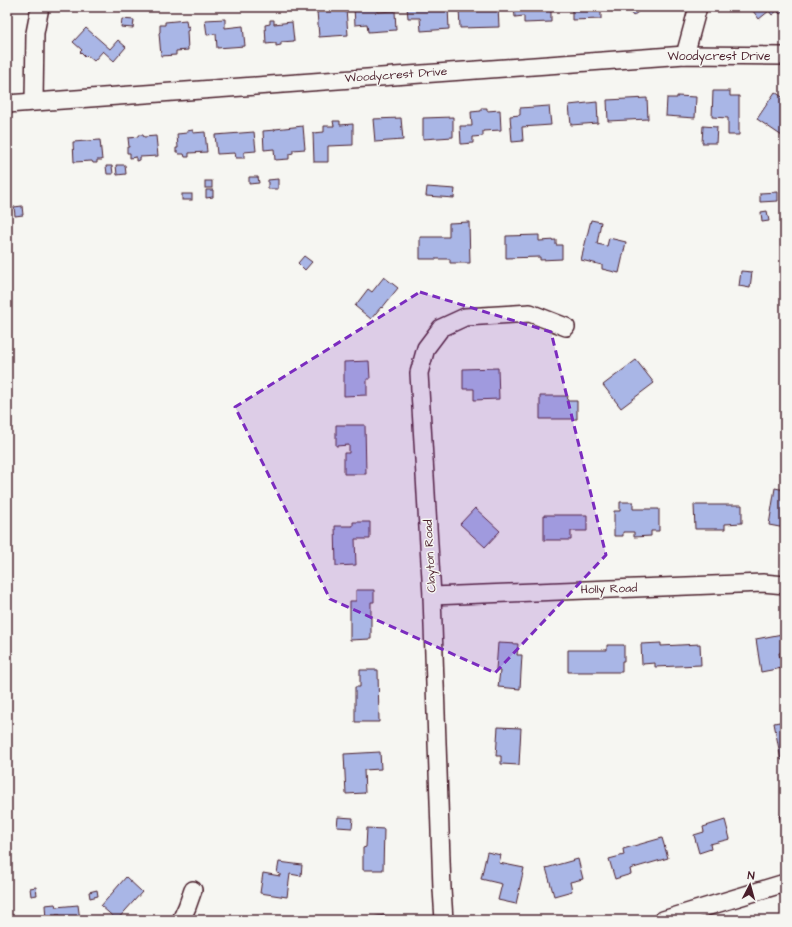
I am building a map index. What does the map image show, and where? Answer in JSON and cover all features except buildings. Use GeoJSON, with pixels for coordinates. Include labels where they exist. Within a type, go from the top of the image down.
{"type":"FeatureCollection","features":[{"type":"Feature","properties":{"kind":"street"},"geometry":{"type":"LineString","coordinates":[[34,101],[35,33],[40,7]]}},
{"type":"Feature","properties":{"kind":"street"},"geometry":{"type":"LineString","coordinates":[[685,55],[698,7]]}},
{"type":"Feature","properties":{"kind":"street","name":"Woodycrest Drive"},"geometry":{"type":"LineString","coordinates":[[7,104],[685,55],[785,56]]}},
{"type":"Feature","properties":{"kind":"street","name":"Clayton Road"},"geometry":{"type":"LineString","coordinates":[[444,920],[432,596],[419,373],[426,348],[440,328],[465,317],[530,313],[566,327]]}},
{"type":"Feature","properties":{"kind":"street","name":"Holly Road"},"geometry":{"type":"LineString","coordinates":[[432,596],[763,583],[785,585]]}},
{"type":"Feature","properties":{"kind":"street"},"geometry":{"type":"LineString","coordinates":[[663,920],[785,883]]}},
{"type":"Feature","properties":{"kind":"street"},"geometry":{"type":"LineString","coordinates":[[181,920],[193,890]]}},
{"type":"Feature","properties":{"kind":"highlighted area"},"geometry":{"type":"Polygon","coordinates":[[[420,292],[551,332],[606,555],[495,673],[330,599],[235,407],[420,292]]]}}]}
